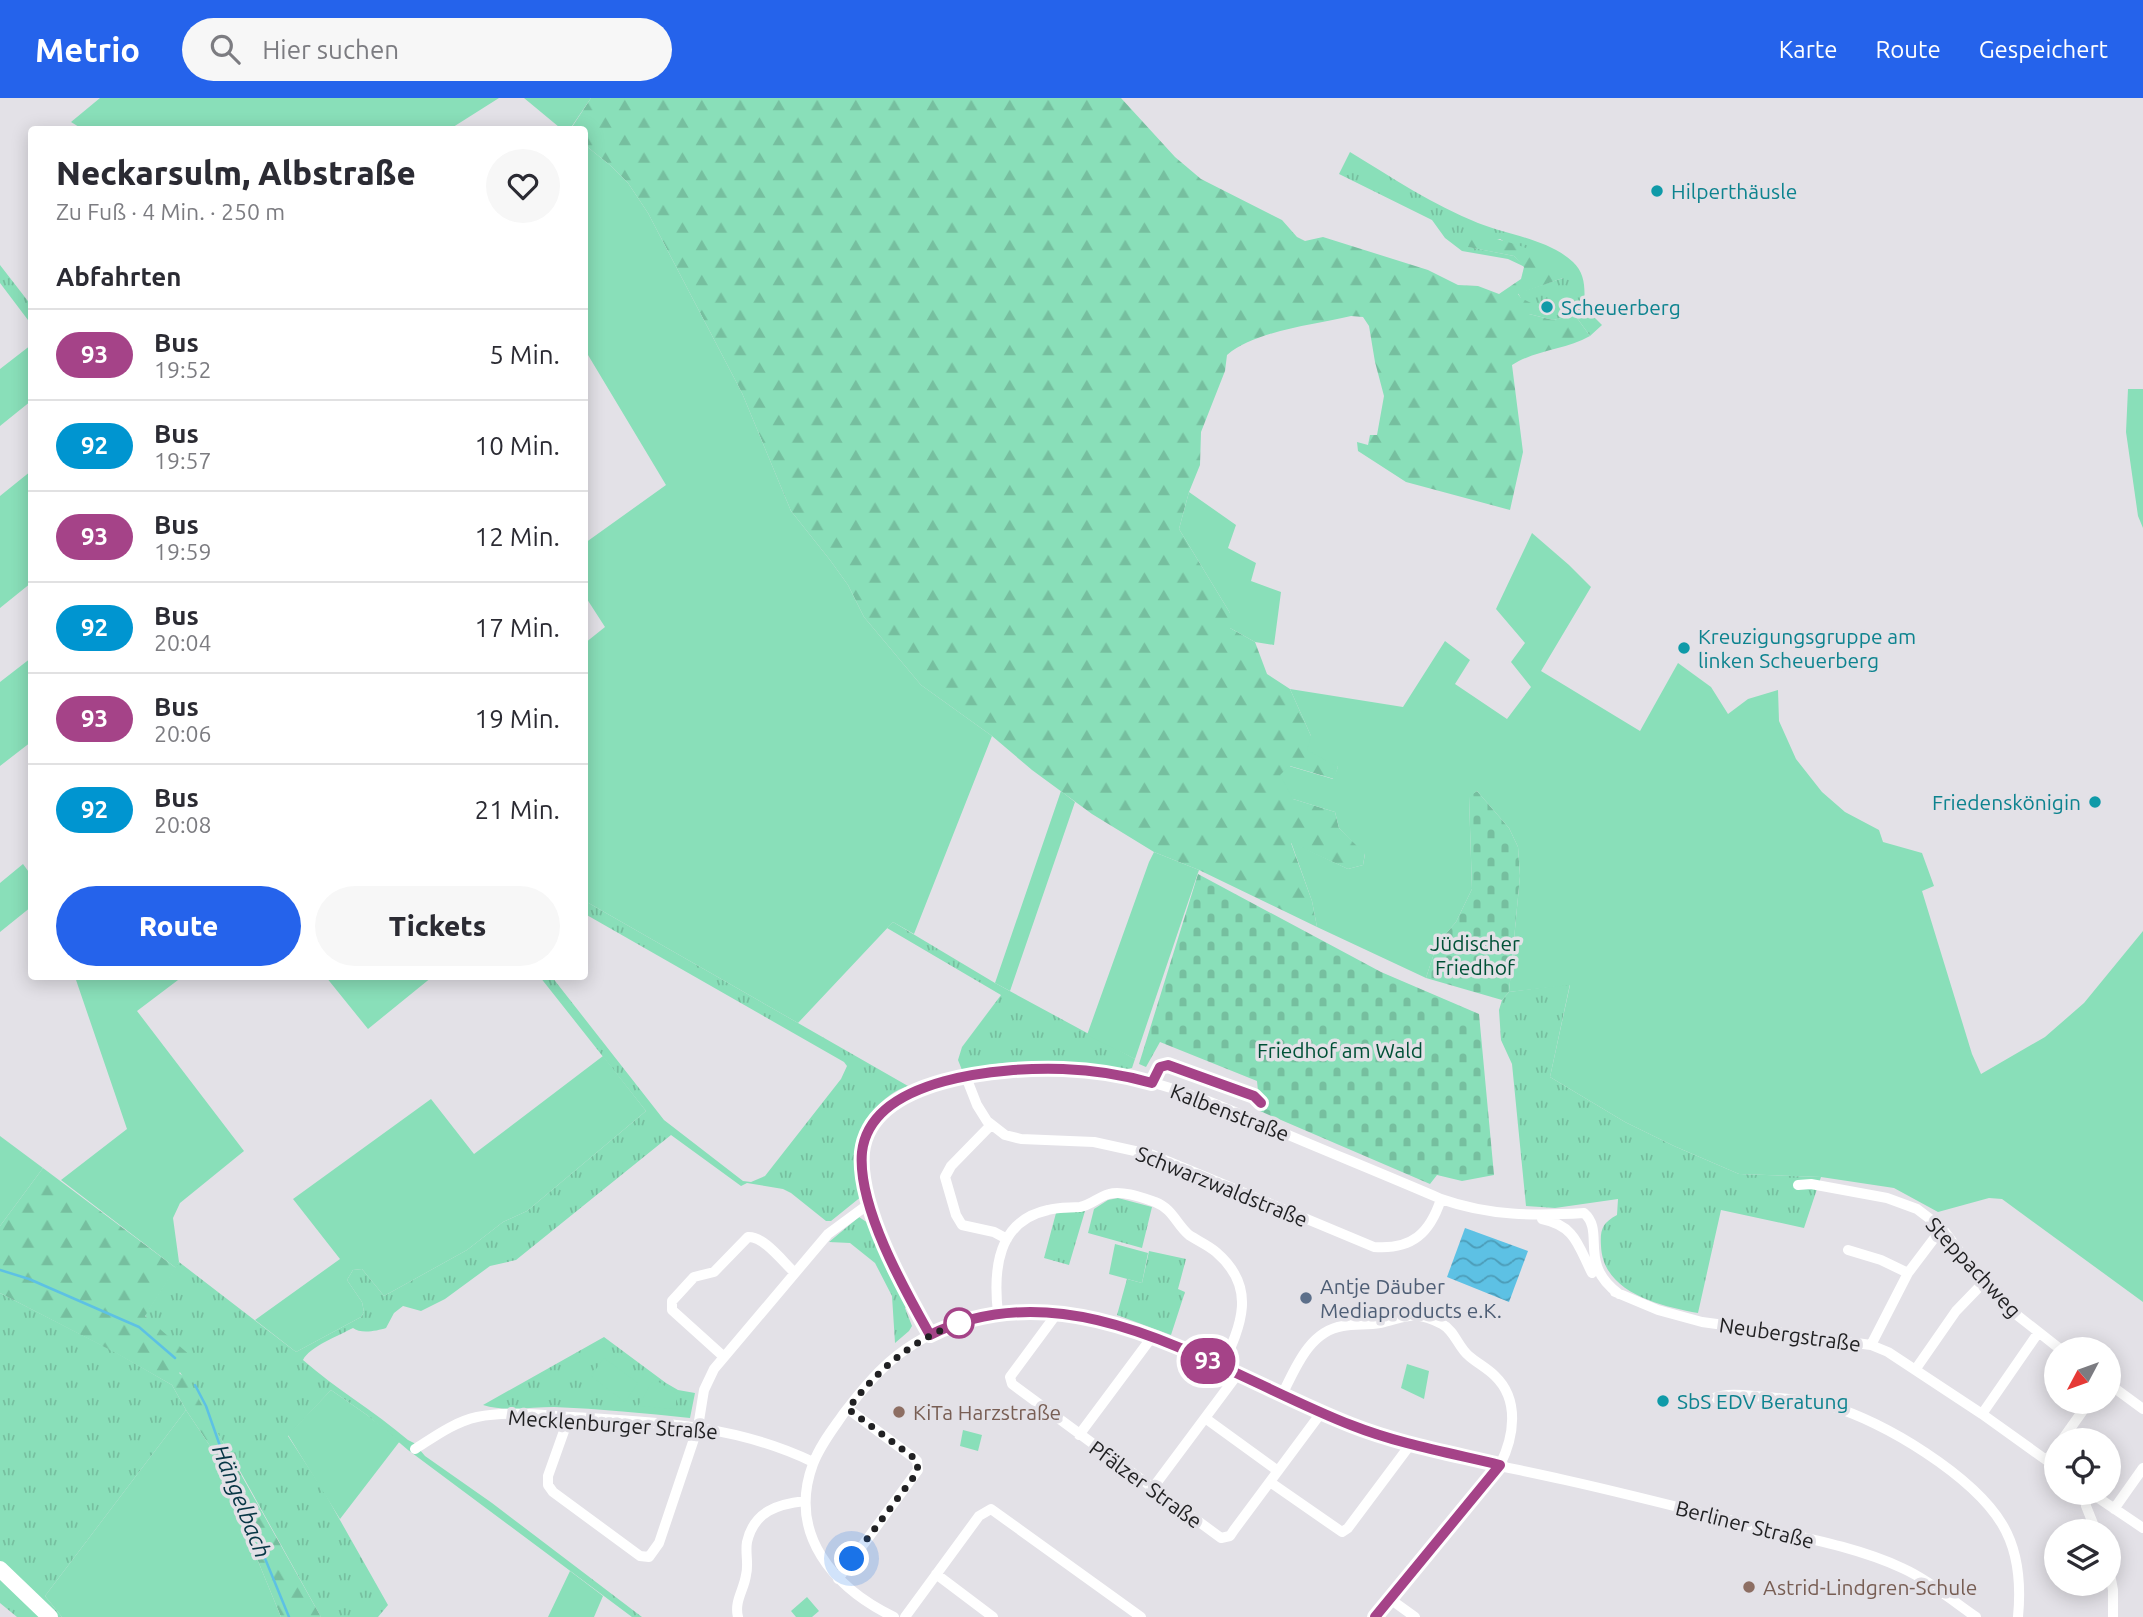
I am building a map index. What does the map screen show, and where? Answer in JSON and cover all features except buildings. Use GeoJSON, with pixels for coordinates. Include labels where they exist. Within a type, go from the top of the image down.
{"type":"FeatureCollection","features":[{"type":"Feature","properties":{"kind":"main road"},"geometry":{"type":"LineString","coordinates":[[0,1569],[50,1617]]}},
{"type":"Feature","properties":{"kind":"street","name":"Kalbenstraße"},"geometry":{"type":"LineString","coordinates":[[870,1203],[862,1162],[865,1140],[882,1112],[908,1094],[966,1077],[1016,1070],[1063,1069],[1141,1080],[1187,1093],[1441,1199],[1472,1209],[1529,1216],[1584,1213]]}},
{"type":"Feature","properties":{"kind":"street"},"geometry":{"type":"LineString","coordinates":[[966,1077],[976,1105],[991,1125],[951,1166],[945,1183],[962,1225],[994,1232],[1007,1239]]}},
{"type":"Feature","properties":{"kind":"street","name":"Schwarzwaldstraße"},"geometry":{"type":"LineString","coordinates":[[991,1125],[1012,1138],[1094,1142],[1159,1157],[1374,1247],[1396,1247],[1414,1240],[1432,1224],[1441,1199]]}},
{"type":"Feature","properties":{"kind":"street","name":"Steppachweg"},"geometry":{"type":"LineString","coordinates":[[1798,1185],[1811,1184],[1887,1198],[1917,1209],[1942,1227],[1984,1282],[2044,1338]]}},
{"type":"Feature","properties":{"kind":"street"},"geometry":{"type":"LineString","coordinates":[[998,1313],[996,1271],[1007,1239],[1019,1225],[1034,1214],[1048,1210],[1090,1204],[1107,1194],[1127,1195],[1168,1209],[1187,1233],[1223,1258],[1239,1281],[1243,1311],[1222,1367]]}},
{"type":"Feature","properties":{"kind":"street"},"geometry":{"type":"LineString","coordinates":[[569,1417],[548,1476],[548,1485],[553,1492],[645,1558],[653,1554],[659,1543],[698,1427],[708,1378],[723,1356],[828,1234],[870,1203],[897,1275],[930,1335]]}},
{"type":"Feature","properties":{"kind":"street","name":"Neubergstraße"},"geometry":{"type":"LineString","coordinates":[[1584,1213],[1592,1223],[1593,1255],[1598,1272],[1619,1294]]}},
{"type":"Feature","properties":{"kind":"street","name":"Neubergstraße"},"geometry":{"type":"LineString","coordinates":[[1529,1216],[1567,1229],[1579,1244],[1590,1271],[1605,1288],[1658,1310],[1702,1322],[1871,1345],[1915,1370],[2044,1457]]}},
{"type":"Feature","properties":{"kind":"street"},"geometry":{"type":"LineString","coordinates":[[1871,1345],[1908,1273],[1942,1227]]}},
{"type":"Feature","properties":{"kind":"street"},"geometry":{"type":"LineString","coordinates":[[723,1356],[672,1310],[672,1301],[694,1277],[714,1272],[752,1236],[760,1240],[795,1273]]}},
{"type":"Feature","properties":{"kind":"street"},"geometry":{"type":"LineString","coordinates":[[1848,1250],[1881,1260],[1908,1273]]}},
{"type":"Feature","properties":{"kind":"street"},"geometry":{"type":"LineString","coordinates":[[1915,1370],[1944,1326],[1971,1293],[1984,1282]]}},
{"type":"Feature","properties":{"kind":"street","name":"Berliner Straße"},"geometry":{"type":"LineString","coordinates":[[813,1462],[848,1409],[883,1368],[930,1335],[958,1323],[998,1313],[1027,1310],[1058,1312],[1100,1320],[1152,1337],[1321,1413],[1410,1445],[1800,1537],[1884,1560],[1917,1576],[1976,1617]]}},
{"type":"Feature","properties":{"kind":"street","name":"Pfälzer Straße"},"geometry":{"type":"LineString","coordinates":[[1058,1312],[1010,1380],[1020,1391],[1221,1538],[1230,1536],[1321,1413]]}},
{"type":"Feature","properties":{"kind":"street"},"geometry":{"type":"LineString","coordinates":[[1282,1395],[1305,1351],[1333,1329],[1385,1322],[1404,1315],[1423,1318],[1449,1329],[1462,1349],[1494,1376],[1507,1394],[1513,1420],[1507,1452],[1500,1465],[1375,1617]]}},
{"type":"Feature","properties":{"kind":"street"},"geometry":{"type":"LineString","coordinates":[[1982,1414],[2038,1334]]}},
{"type":"Feature","properties":{"kind":"street"},"geometry":{"type":"LineString","coordinates":[[1079,1435],[1152,1337]]}},
{"type":"Feature","properties":{"kind":"street"},"geometry":{"type":"LineString","coordinates":[[1152,1489],[1237,1375]]}},
{"type":"Feature","properties":{"kind":"street"},"geometry":{"type":"LineString","coordinates":[[2121,1393],[2143,1409]]}},
{"type":"Feature","properties":{"kind":"street"},"geometry":{"type":"LineString","coordinates":[[1714,1398],[1740,1395],[1828,1405],[1880,1425],[1946,1469],[1981,1498],[2004,1527],[2018,1569],[2018,1617]]}},
{"type":"Feature","properties":{"kind":"street"},"geometry":{"type":"LineString","coordinates":[[838,1579],[918,1470],[914,1458],[848,1409]]}},
{"type":"Feature","properties":{"kind":"street","name":"Mecklenburger Straße"},"geometry":{"type":"LineString","coordinates":[[415,1449],[448,1429],[476,1418],[528,1414],[698,1427],[763,1441],[813,1462]]}},
{"type":"Feature","properties":{"kind":"street"},"geometry":{"type":"LineString","coordinates":[[1205,1418],[1278,1471]]}},
{"type":"Feature","properties":{"kind":"street"},"geometry":{"type":"LineString","coordinates":[[1270,1482],[1342,1532],[1348,1528],[1410,1445]]}},
{"type":"Feature","properties":{"kind":"street"},"geometry":{"type":"LineString","coordinates":[[813,1462],[805,1501],[818,1551],[838,1579],[866,1602],[894,1617]]}},
{"type":"Feature","properties":{"kind":"street"},"geometry":{"type":"LineString","coordinates":[[2114,1509],[2143,1468]]}},
{"type":"Feature","properties":{"kind":"street"},"geometry":{"type":"LineString","coordinates":[[738,1617],[736,1607],[748,1565],[747,1541],[756,1524],[775,1507],[805,1501]]}},
{"type":"Feature","properties":{"kind":"street"},"geometry":{"type":"LineString","coordinates":[[2108,1505],[2143,1528]]}},
{"type":"Feature","properties":{"kind":"street"},"geometry":{"type":"LineString","coordinates":[[905,1617],[986,1510],[994,1510],[1140,1617]]}},
{"type":"Feature","properties":{"kind":"street"},"geometry":{"type":"LineString","coordinates":[[936,1574],[993,1617]]}},
{"type":"Feature","properties":{"kind":"street"},"geometry":{"type":"LineString","coordinates":[[2113,1596],[2113,1617]]}},
{"type":"Feature","properties":{"kind":"street"},"geometry":{"type":"LineString","coordinates":[[1390,1599],[1415,1617]]}},
{"type":"Feature","properties":{"kind":"green space"},"geometry":{"type":"Polygon","coordinates":[[[100,98],[499,98],[455,126],[78,126],[71,122],[100,98]]]}},
{"type":"Feature","properties":{"kind":"green space"},"geometry":{"type":"Polygon","coordinates":[[[524,98],[591,98],[572,126],[558,126],[524,98]]]}},
{"type":"Feature","properties":{"kind":"green space"},"geometry":{"type":"Polygon","coordinates":[[[591,98],[1121,98],[1175,157],[1201,179],[1282,220],[1297,237],[1305,241],[1323,237],[1428,270],[1458,285],[1478,286],[1499,294],[1521,279],[1524,267],[1514,256],[1468,247],[1470,240],[1477,235],[1512,243],[1535,252],[1546,257],[1564,272],[1563,278],[1518,294],[1533,304],[1529,314],[1553,320],[1565,317],[1568,312],[1577,318],[1590,336],[1530,356],[1512,365],[1523,452],[1510,510],[1406,482],[1358,451],[1357,442],[1368,445],[1370,435],[1377,435],[1384,396],[1369,326],[1363,317],[1351,316],[1270,334],[1227,355],[1225,371],[1201,432],[1200,465],[1179,529],[1230,613],[1230,628],[1255,642],[1267,674],[1290,689],[1311,736],[1338,767],[1334,779],[1290,766],[1293,799],[1335,812],[1339,828],[1365,853],[1363,865],[1348,869],[1291,843],[1312,901],[1317,927],[1199,870],[1154,852],[1092,814],[921,685],[864,617],[848,585],[791,511],[742,393],[648,213],[628,183],[588,147],[588,126],[573,126],[591,98]]]}},
{"type":"Feature","properties":{"kind":"green space"},"geometry":{"type":"Polygon","coordinates":[[[588,147],[628,183],[648,213],[742,393],[791,511],[848,585],[864,617],[921,685],[992,736],[914,934],[893,922],[798,1023],[588,903],[588,641],[605,627],[588,601],[588,541],[666,485],[588,355],[588,147]]]}},
{"type":"Feature","properties":{"kind":"green space"},"geometry":{"type":"Polygon","coordinates":[[[1350,152],[1461,216],[1540,243],[1563,254],[1573,262],[1582,277],[1584,307],[1602,325],[1590,336],[1577,318],[1568,313],[1565,317],[1553,320],[1529,314],[1518,293],[1563,278],[1500,239],[1469,247],[1514,256],[1525,267],[1508,259],[1462,251],[1445,238],[1432,220],[1339,174],[1350,152]]]}},
{"type":"Feature","properties":{"kind":"green space"},"geometry":{"type":"Polygon","coordinates":[[[0,265],[28,301],[28,320],[0,283],[0,265]]]}},
{"type":"Feature","properties":{"kind":"green space"},"geometry":{"type":"Polygon","coordinates":[[[28,347],[28,403],[0,426],[0,369],[28,347]]]}},
{"type":"Feature","properties":{"kind":"green space"},"geometry":{"type":"Polygon","coordinates":[[[2128,389],[2143,389],[2143,528],[2138,516],[2126,432],[2128,389]]]}},
{"type":"Feature","properties":{"kind":"green space"},"geometry":{"type":"Polygon","coordinates":[[[28,473],[28,585],[0,608],[0,496],[28,473]]]}},
{"type":"Feature","properties":{"kind":"green space"},"geometry":{"type":"Polygon","coordinates":[[[1189,492],[1236,525],[1228,548],[1256,563],[1251,581],[1281,592],[1274,645],[1255,642],[1230,628],[1230,613],[1179,529],[1189,492]]]}},
{"type":"Feature","properties":{"kind":"green space"},"geometry":{"type":"Polygon","coordinates":[[[1532,533],[1591,587],[1541,671],[1640,731],[1678,663],[1711,687],[1728,714],[1748,699],[1778,690],[1779,721],[1796,759],[1822,792],[1845,812],[1879,830],[1883,842],[1922,853],[1934,886],[1922,891],[1972,1054],[1981,1074],[2045,1037],[2084,1003],[2143,931],[2143,1302],[2002,1199],[1989,1198],[1938,1212],[1894,1188],[1821,1177],[1739,1174],[1625,1122],[1550,1077],[1570,985],[1509,992],[1520,876],[1518,847],[1509,828],[1477,791],[1469,797],[1472,889],[1456,922],[1437,944],[1426,978],[1317,927],[1312,901],[1291,842],[1348,869],[1363,865],[1365,854],[1339,828],[1335,812],[1293,799],[1280,775],[1289,766],[1333,779],[1338,767],[1307,750],[1311,736],[1290,689],[1403,707],[1445,641],[1470,660],[1455,684],[1507,719],[1531,687],[1511,662],[1525,643],[1496,609],[1532,533]]]}},
{"type":"Feature","properties":{"kind":"green space"},"geometry":{"type":"Polygon","coordinates":[[[28,660],[28,744],[0,766],[0,682],[28,660]]]}},
{"type":"Feature","properties":{"kind":"green space"},"geometry":{"type":"Polygon","coordinates":[[[1061,791],[1075,802],[1010,991],[995,983],[1061,791]]]}},
{"type":"Feature","properties":{"kind":"green space","name":"Jüdischer Friedhof"},"geometry":{"type":"Polygon","coordinates":[[[1477,791],[1509,828],[1518,847],[1520,876],[1509,992],[1502,1000],[1426,978],[1437,944],[1456,922],[1472,889],[1469,796],[1477,791]]]}},
{"type":"Feature","properties":{"kind":"green space"},"geometry":{"type":"Polygon","coordinates":[[[1154,852],[1199,870],[1135,1059],[1087,1035],[1154,852]]]}},
{"type":"Feature","properties":{"kind":"green space"},"geometry":{"type":"Polygon","coordinates":[[[23,864],[28,871],[28,909],[0,932],[0,883],[23,864]]]}},
{"type":"Feature","properties":{"kind":"green space","name":"Friedhof am Wald"},"geometry":{"type":"Polygon","coordinates":[[[1198,874],[1381,972],[1479,1014],[1494,1175],[1462,1181],[1437,1175],[1430,1184],[1260,1111],[1257,1081],[1160,1042],[1146,1067],[1139,1064],[1198,874]]]}},
{"type":"Feature","properties":{"kind":"green space"},"geometry":{"type":"Polygon","coordinates":[[[588,903],[908,1086],[882,1102],[862,1128],[855,1159],[862,1196],[831,1221],[826,1221],[783,1189],[747,1183],[741,1186],[671,1135],[516,1260],[490,1266],[445,1299],[421,1311],[403,1306],[394,1313],[386,1328],[364,1331],[353,1328],[318,1346],[303,1360],[414,1443],[425,1456],[492,1503],[642,1617],[632,1617],[331,1390],[288,1436],[323,1490],[388,1605],[378,1617],[321,1617],[235,1462],[145,1315],[179,1262],[296,1352],[361,1317],[364,1312],[362,1302],[347,1280],[353,1270],[362,1269],[384,1296],[467,1250],[503,1222],[527,1211],[646,1111],[542,980],[554,980],[664,1120],[743,1181],[751,1182],[765,1176],[841,1079],[847,1066],[588,916],[588,903]]]}},
{"type":"Feature","properties":{"kind":"green space"},"geometry":{"type":"Polygon","coordinates":[[[893,922],[995,983],[1135,1059],[1132,1068],[1122,1070],[1037,1061],[1002,1063],[962,1070],[958,1060],[962,1047],[1001,995],[887,928],[893,922]]]}},
{"type":"Feature","properties":{"kind":"green space"},"geometry":{"type":"Polygon","coordinates":[[[76,980],[178,980],[137,1011],[244,1151],[180,1203],[173,1218],[179,1262],[176,1268],[61,1180],[127,1129],[76,980]]]}},
{"type":"Feature","properties":{"kind":"green space"},"geometry":{"type":"Polygon","coordinates":[[[328,980],[428,980],[368,1029],[328,980]]]}},
{"type":"Feature","properties":{"kind":"green space"},"geometry":{"type":"Polygon","coordinates":[[[1570,984],[1550,1077],[1625,1122],[1739,1174],[1821,1177],[1804,1228],[1721,1210],[1698,1313],[1651,1301],[1623,1286],[1612,1275],[1604,1262],[1601,1236],[1605,1224],[1617,1215],[1618,1199],[1555,1208],[1526,1206],[1512,1064],[1501,1040],[1499,1010],[1502,1000],[1509,992],[1570,984]]]}},
{"type":"Feature","properties":{"kind":"green space"},"geometry":{"type":"Polygon","coordinates":[[[603,1056],[646,1111],[527,1211],[503,1222],[467,1250],[384,1296],[362,1269],[353,1270],[347,1280],[362,1302],[364,1312],[361,1317],[296,1352],[255,1320],[340,1259],[293,1199],[431,1099],[474,1154],[603,1056]]]}},
{"type":"Feature","properties":{"kind":"green space"},"geometry":{"type":"Polygon","coordinates":[[[0,1136],[43,1168],[0,1226],[0,1136]]]}},
{"type":"Feature","properties":{"kind":"green space"},"geometry":{"type":"Polygon","coordinates":[[[43,1168],[176,1268],[145,1316],[192,1357],[194,1362],[179,1373],[188,1380],[321,1617],[281,1617],[212,1449],[172,1385],[0,1293],[0,1226],[43,1168]]]}},
{"type":"Feature","properties":{"kind":"green space"},"geometry":{"type":"Polygon","coordinates":[[[1118,1198],[1152,1207],[1142,1248],[1088,1233],[1094,1209],[1108,1200],[1118,1198]]]}},
{"type":"Feature","properties":{"kind":"green space"},"geometry":{"type":"Polygon","coordinates":[[[1085,1211],[1069,1265],[1044,1258],[1056,1213],[1085,1211]]]}},
{"type":"Feature","properties":{"kind":"green space"},"geometry":{"type":"Polygon","coordinates":[[[859,1217],[868,1223],[888,1273],[907,1307],[905,1308],[912,1326],[895,1343],[892,1296],[875,1263],[850,1243],[829,1242],[859,1217]]]}},
{"type":"Feature","properties":{"kind":"green space"},"geometry":{"type":"Polygon","coordinates":[[[1115,1244],[1148,1253],[1142,1283],[1109,1274],[1115,1244]]]}},
{"type":"Feature","properties":{"kind":"green space"},"geometry":{"type":"Polygon","coordinates":[[[1149,1251],[1186,1259],[1178,1289],[1185,1292],[1171,1335],[1117,1315],[1127,1279],[1142,1283],[1149,1251]]]}},
{"type":"Feature","properties":{"kind":"green space"},"geometry":{"type":"Polygon","coordinates":[[[0,1293],[115,1352],[172,1385],[186,1410],[45,1596],[62,1617],[17,1617],[0,1603],[0,1293]]]}},
{"type":"Feature","properties":{"kind":"green space"},"geometry":{"type":"Polygon","coordinates":[[[604,1337],[666,1383],[678,1390],[695,1393],[690,1418],[588,1409],[509,1409],[483,1405],[604,1337]]]}},
{"type":"Feature","properties":{"kind":"green space"},"geometry":{"type":"Polygon","coordinates":[[[604,1358],[638,1383],[625,1402],[591,1376],[604,1358]]]}},
{"type":"Feature","properties":{"kind":"green space"},"geometry":{"type":"Polygon","coordinates":[[[1407,1364],[1429,1371],[1424,1399],[1401,1388],[1407,1364]]]}},
{"type":"Feature","properties":{"kind":"green space"},"geometry":{"type":"Polygon","coordinates":[[[654,1379],[676,1393],[676,1409],[638,1406],[654,1379]]]}},
{"type":"Feature","properties":{"kind":"green space"},"geometry":{"type":"Polygon","coordinates":[[[331,1390],[400,1441],[340,1519],[288,1435],[331,1390]]]}},
{"type":"Feature","properties":{"kind":"green space"},"geometry":{"type":"Polygon","coordinates":[[[186,1410],[212,1449],[281,1617],[62,1617],[45,1596],[186,1410]]]}},
{"type":"Feature","properties":{"kind":"green space"},"geometry":{"type":"Polygon","coordinates":[[[963,1430],[982,1435],[978,1451],[960,1446],[963,1430]]]}},
{"type":"Feature","properties":{"kind":"green space"},"geometry":{"type":"Polygon","coordinates":[[[570,1571],[603,1596],[594,1617],[548,1617],[570,1571]]]}},
{"type":"Feature","properties":{"kind":"green space"},"geometry":{"type":"Polygon","coordinates":[[[807,1597],[819,1611],[812,1617],[796,1617],[791,1611],[807,1597]]]}},
{"type":"Feature","properties":{"kind":"water"},"geometry":{"type":"Polygon","coordinates":[[[1465,1228],[1528,1251],[1509,1302],[1447,1277],[1465,1228]]]}},
{"type":"Feature","properties":{"kind":"waterway","name":"Hängelbach"},"geometry":{"type":"LineString","coordinates":[[0,1270],[29,1279],[139,1327],[175,1358]]}},
{"type":"Feature","properties":{"kind":"waterway","name":"Hängelbach"},"geometry":{"type":"LineString","coordinates":[[195,1385],[206,1406],[226,1463],[289,1617]]}},
{"type":"Feature","properties":{"kind":"bus line","name":"93"},"geometry":{"type":"LineString","coordinates":[[1261,1103],[1254,1096],[1177,1066],[1168,1065],[1163,1065],[1156,1071],[1152,1083],[1063,1069],[1016,1070],[966,1077],[908,1094],[882,1112],[874,1121],[865,1140],[863,1174],[870,1203],[897,1275],[930,1335],[958,1323],[998,1313],[1027,1310],[1058,1312],[1100,1320],[1152,1337],[1353,1426],[1410,1445],[1500,1465],[1375,1617]]}},
{"type":"Feature","properties":{"kind":"place","name":"Hilperthäusle"},"geometry":{"type":"Point","coordinates":[1657,191]}},
{"type":"Feature","properties":{"kind":"place","name":"Scheuerberg"},"geometry":{"type":"Point","coordinates":[1547,307]}},
{"type":"Feature","properties":{"kind":"place","name":"Kreuzigungsgruppe am linken Scheuerberg"},"geometry":{"type":"Point","coordinates":[1684,648]}},
{"type":"Feature","properties":{"kind":"place","name":"Friedenskönigin"},"geometry":{"type":"Point","coordinates":[2095,802]}},
{"type":"Feature","properties":{"kind":"place","name":"Antje Däuber Mediaproducts e.K."},"geometry":{"type":"Point","coordinates":[1306,1298]}},
{"type":"Feature","properties":{"kind":"place","name":"SbS EDV Beratung"},"geometry":{"type":"Point","coordinates":[1663,1401]}},
{"type":"Feature","properties":{"kind":"place","name":"KiTa Harzstraße"},"geometry":{"type":"Point","coordinates":[899,1412]}},
{"type":"Feature","properties":{"kind":"place","name":"Astrid-Lindgren-Schule"},"geometry":{"type":"Point","coordinates":[1749,1587]}},
{"type":"Feature","properties":{"kind":"route"},"geometry":{"type":"LineString","coordinates":[[852,1559],[916,1474],[918,1465],[914,1458],[848,1409],[870,1381],[892,1360],[930,1335],[959,1323]]}}]}
